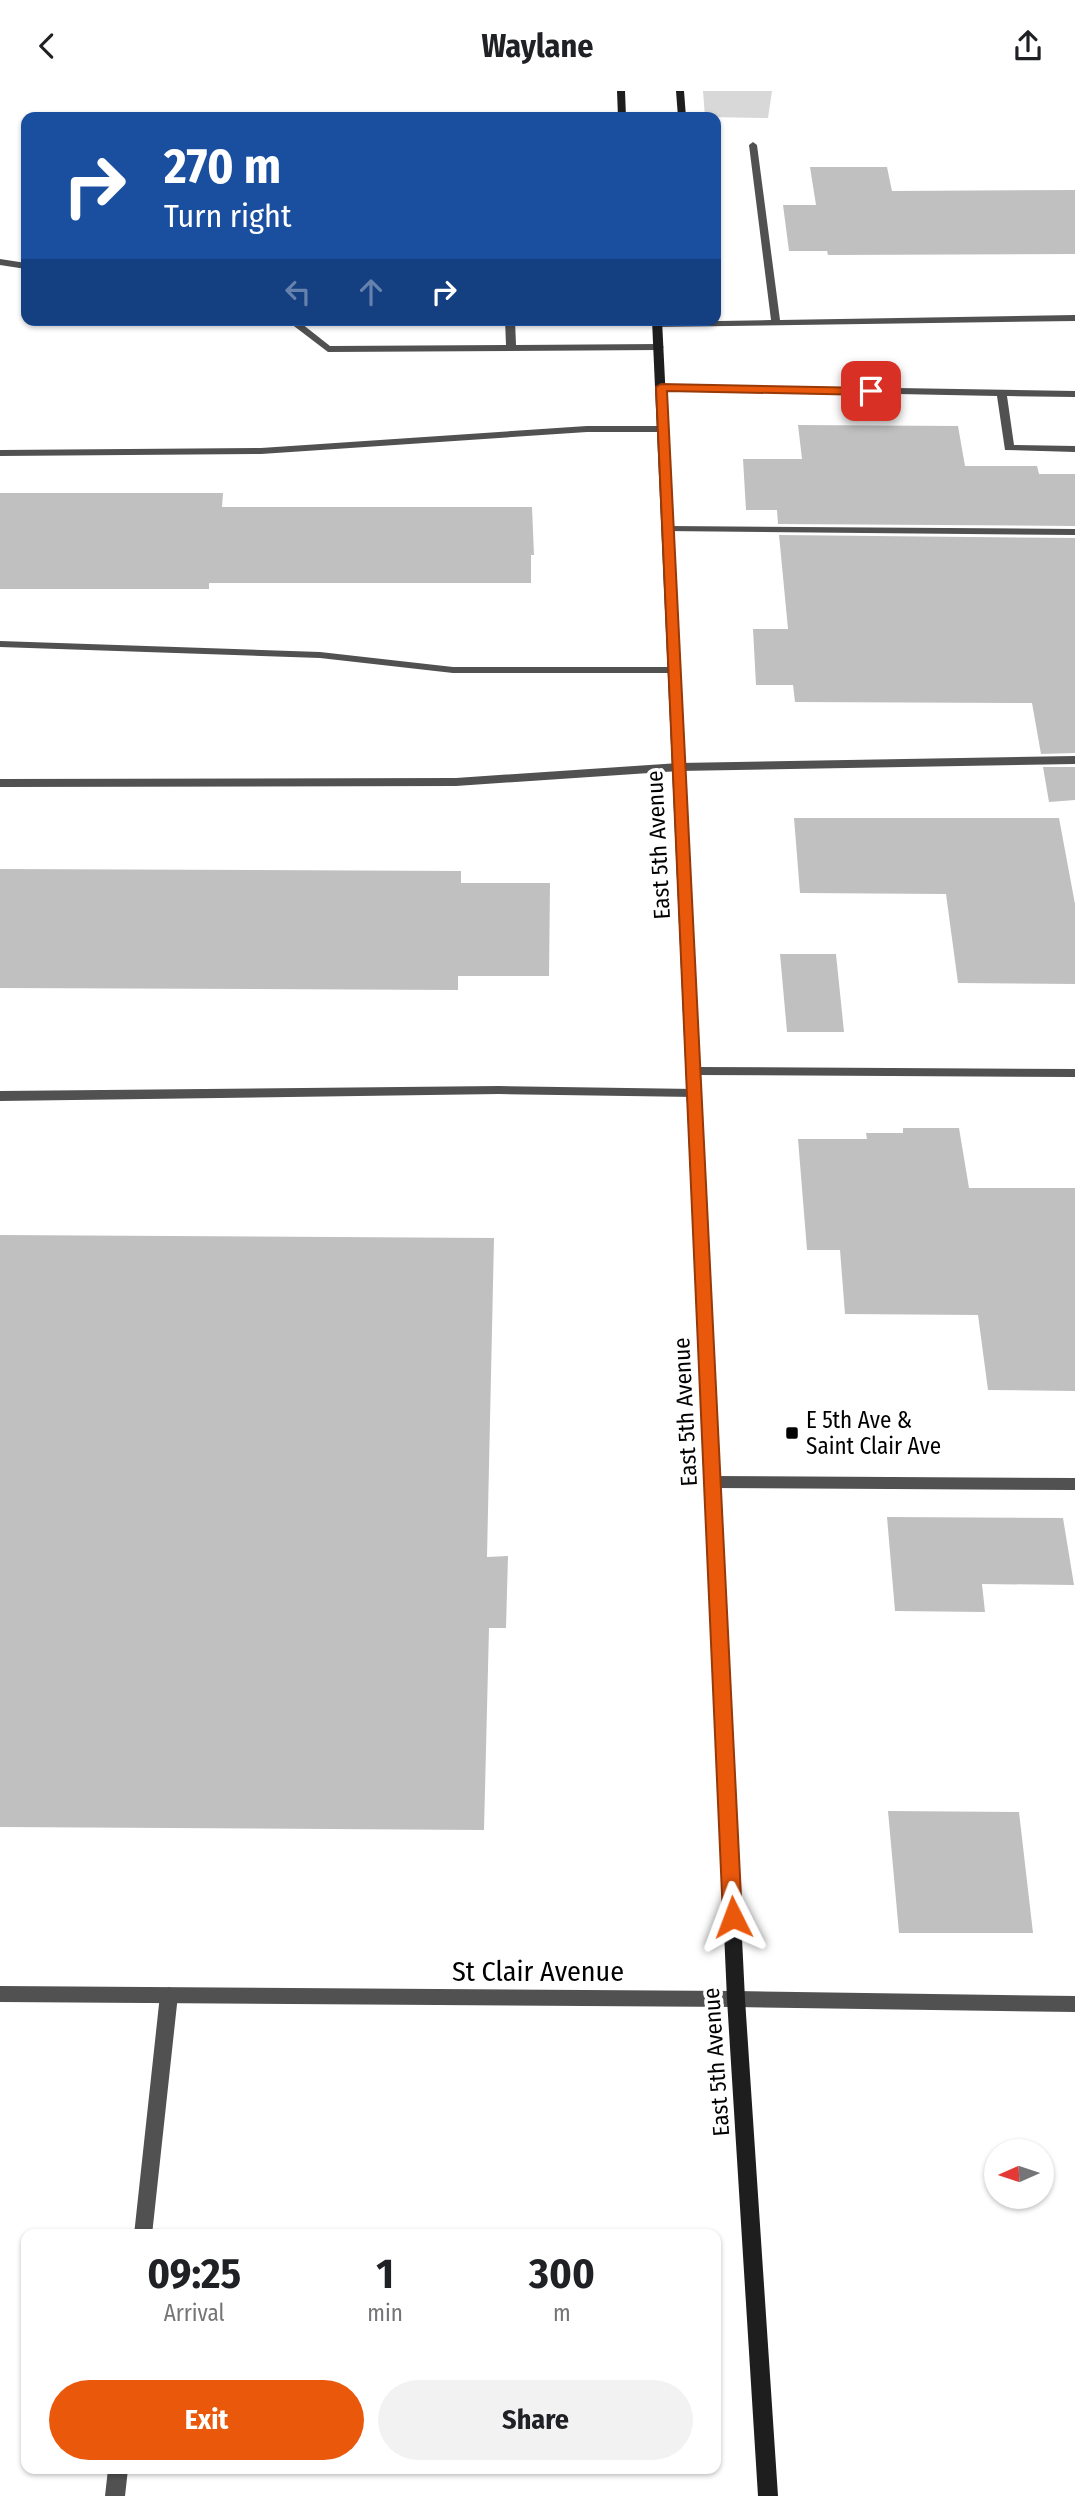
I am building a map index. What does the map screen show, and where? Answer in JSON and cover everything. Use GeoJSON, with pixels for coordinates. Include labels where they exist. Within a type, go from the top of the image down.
{"type":"FeatureCollection","features":[{"type":"Feature","properties":{"kind":"main road"},"geometry":{"type":"LineString","coordinates":[[621,91],[622,112]]}},
{"type":"Feature","properties":{"kind":"main road"},"geometry":{"type":"LineString","coordinates":[[680,91],[682,112]]}},
{"type":"Feature","properties":{"kind":"main road","name":"East 5th Avenue"},"geometry":{"type":"LineString","coordinates":[[659,326],[736,1999],[768,2496]]}},
{"type":"Feature","properties":{"kind":"street"},"geometry":{"type":"LineString","coordinates":[[753,145],[776,323]]}},
{"type":"Feature","properties":{"kind":"street"},"geometry":{"type":"LineString","coordinates":[[0,262],[21,265]]}},
{"type":"Feature","properties":{"kind":"street"},"geometry":{"type":"LineString","coordinates":[[721,323],[1075,318]]}},
{"type":"Feature","properties":{"kind":"street"},"geometry":{"type":"LineString","coordinates":[[299,326],[328,349],[659,347]]}},
{"type":"Feature","properties":{"kind":"street"},"geometry":{"type":"LineString","coordinates":[[510,326],[511,348]]}},
{"type":"Feature","properties":{"kind":"street"},"geometry":{"type":"LineString","coordinates":[[661,387],[1075,394]]}},
{"type":"Feature","properties":{"kind":"street"},"geometry":{"type":"LineString","coordinates":[[1002,394],[1009,448],[1075,449]]}},
{"type":"Feature","properties":{"kind":"street"},"geometry":{"type":"LineString","coordinates":[[0,453],[261,451],[587,429],[663,429]]}},
{"type":"Feature","properties":{"kind":"street"},"geometry":{"type":"LineString","coordinates":[[668,529],[1075,532]]}},
{"type":"Feature","properties":{"kind":"street"},"geometry":{"type":"LineString","coordinates":[[0,644],[320,655],[453,670],[674,670]]}},
{"type":"Feature","properties":{"kind":"street"},"geometry":{"type":"LineString","coordinates":[[0,783],[456,782],[679,767],[1075,760]]}},
{"type":"Feature","properties":{"kind":"street"},"geometry":{"type":"LineString","coordinates":[[694,1071],[1075,1073]]}},
{"type":"Feature","properties":{"kind":"street"},"geometry":{"type":"LineString","coordinates":[[0,1095],[499,1090],[695,1093]]}},
{"type":"Feature","properties":{"kind":"street"},"geometry":{"type":"LineString","coordinates":[[713,1482],[1075,1484]]}},
{"type":"Feature","properties":{"kind":"street","name":"St Clair Avenue"},"geometry":{"type":"LineString","coordinates":[[0,1994],[1075,2004]]}},
{"type":"Feature","properties":{"kind":"street"},"geometry":{"type":"LineString","coordinates":[[145,2229],[169,1995]]}},
{"type":"Feature","properties":{"kind":"street"},"geometry":{"type":"LineString","coordinates":[[115,2496],[117,2474]]}},
{"type":"Feature","properties":{"kind":"shaded area"},"geometry":{"type":"Polygon","coordinates":[[[703,91],[772,91],[768,118],[721,117],[721,112],[705,112],[703,91]]]}},
{"type":"Feature","properties":{"kind":"building"},"geometry":{"type":"Polygon","coordinates":[[[810,167],[887,167],[892,191],[1075,190],[1075,254],[828,255],[827,251],[789,251],[783,205],[816,205],[810,167]]]}},
{"type":"Feature","properties":{"kind":"building"},"geometry":{"type":"Polygon","coordinates":[[[798,425],[958,426],[965,466],[1037,466],[1039,474],[1075,474],[1075,526],[778,524],[777,510],[746,510],[743,459],[802,459],[798,425]]]}},
{"type":"Feature","properties":{"kind":"building"},"geometry":{"type":"Polygon","coordinates":[[[0,493],[223,493],[222,507],[532,507],[534,555],[531,555],[531,583],[209,583],[209,589],[0,589],[0,493]]]}},
{"type":"Feature","properties":{"kind":"building"},"geometry":{"type":"Polygon","coordinates":[[[779,535],[1075,538],[1075,753],[1041,754],[1032,703],[795,702],[793,685],[756,685],[753,629],[788,629],[779,535]]]}},
{"type":"Feature","properties":{"kind":"building"},"geometry":{"type":"Polygon","coordinates":[[[1043,767],[1075,767],[1075,800],[1049,802],[1043,767]]]}},
{"type":"Feature","properties":{"kind":"building"},"geometry":{"type":"Polygon","coordinates":[[[794,818],[1059,818],[1075,904],[1075,984],[958,983],[946,894],[800,893],[794,818]]]}},
{"type":"Feature","properties":{"kind":"building"},"geometry":{"type":"Polygon","coordinates":[[[0,869],[461,871],[461,883],[550,883],[549,976],[458,976],[458,990],[0,988],[0,869]]]}},
{"type":"Feature","properties":{"kind":"building"},"geometry":{"type":"Polygon","coordinates":[[[780,954],[836,954],[844,1032],[787,1032],[780,954]]]}},
{"type":"Feature","properties":{"kind":"building"},"geometry":{"type":"Polygon","coordinates":[[[903,1128],[959,1128],[969,1188],[1075,1188],[1075,1391],[988,1390],[978,1315],[845,1314],[840,1250],[807,1250],[798,1139],[867,1139],[866,1133],[903,1133],[903,1128]]]}},
{"type":"Feature","properties":{"kind":"building"},"geometry":{"type":"Polygon","coordinates":[[[0,1235],[494,1238],[487,1557],[508,1556],[506,1628],[489,1628],[484,1830],[0,1827],[0,1235]]]}},
{"type":"Feature","properties":{"kind":"building"},"geometry":{"type":"Polygon","coordinates":[[[887,1517],[1063,1518],[1074,1585],[982,1584],[985,1612],[895,1611],[887,1517]]]}},
{"type":"Feature","properties":{"kind":"building"},"geometry":{"type":"Polygon","coordinates":[[[888,1811],[1019,1812],[1033,1933],[899,1933],[888,1811]]]}},
{"type":"Feature","properties":{"kind":"place","name":"E 5th Ave & Saint Clair Ave"},"geometry":{"type":"Point","coordinates":[792,1433]}},
{"type":"Feature","properties":{"kind":"route"},"geometry":{"type":"LineString","coordinates":[[733,1917],[661,387],[871,391]]}}]}
